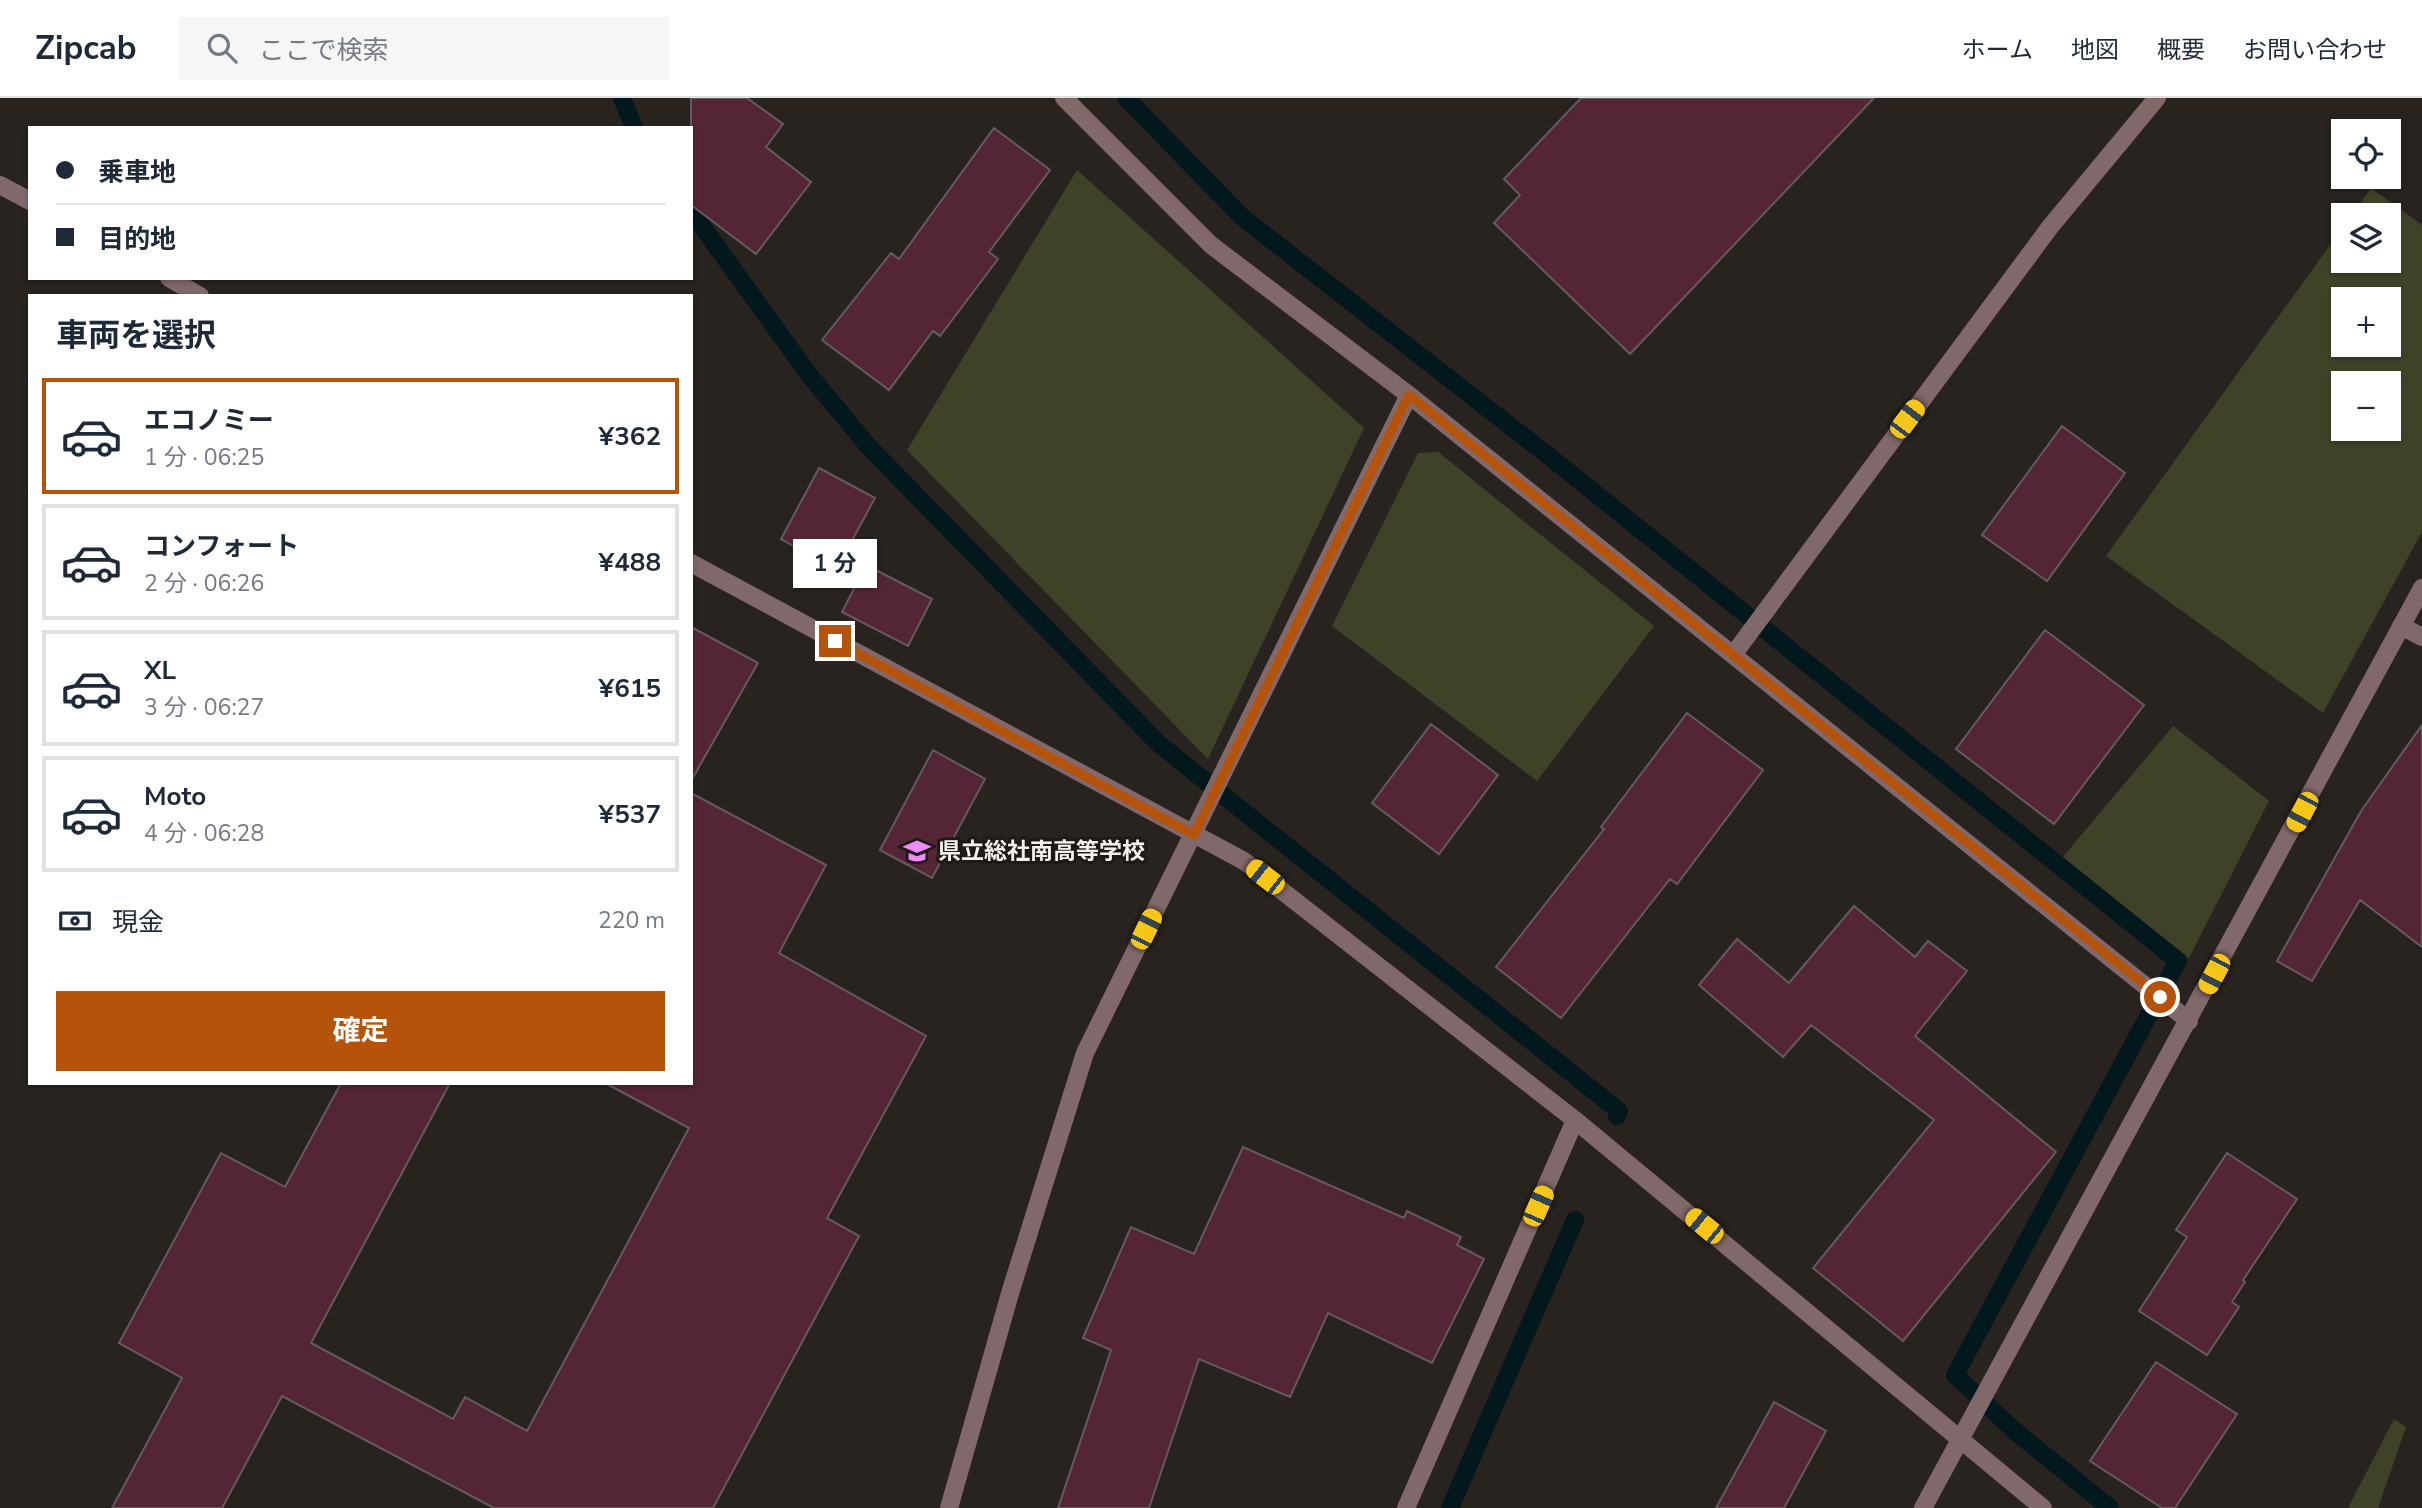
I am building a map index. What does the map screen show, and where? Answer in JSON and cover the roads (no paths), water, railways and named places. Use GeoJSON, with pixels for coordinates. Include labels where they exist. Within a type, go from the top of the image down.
{"type":"FeatureCollection","features":[{"type":"Feature","properties":{"kind":"street"},"geometry":{"type":"LineString","coordinates":[[1733,655],[2050,227],[2157,98]]}},
{"type":"Feature","properties":{"kind":"street"},"geometry":{"type":"LineString","coordinates":[[1072,101],[1210,245],[1409,395],[2189,1021]]}},
{"type":"Feature","properties":{"kind":"street"},"geometry":{"type":"LineString","coordinates":[[0,185],[28,200]]}},
{"type":"Feature","properties":{"kind":"street"},"geometry":{"type":"LineString","coordinates":[[172,280],[197,294]]}},
{"type":"Feature","properties":{"kind":"street"},"geometry":{"type":"LineString","coordinates":[[949,1508],[1085,1053],[1409,395]]}},
{"type":"Feature","properties":{"kind":"street"},"geometry":{"type":"LineString","coordinates":[[693,564],[1244,861],[1576,1120],[2043,1508]]}},
{"type":"Feature","properties":{"kind":"street"},"geometry":{"type":"LineString","coordinates":[[1923,1508],[2422,588]]}},
{"type":"Feature","properties":{"kind":"street"},"geometry":{"type":"LineString","coordinates":[[2401,626],[2422,637]]}},
{"type":"Feature","properties":{"kind":"street"},"geometry":{"type":"LineString","coordinates":[[1406,1508],[1576,1120]]}},
{"type":"Feature","properties":{"kind":"waterway"},"geometry":{"type":"LineString","coordinates":[[622,98],[633,126]]}},
{"type":"Feature","properties":{"kind":"waterway"},"geometry":{"type":"LineString","coordinates":[[1126,98],[1242,217],[1550,457],[2178,961],[1955,1375],[2016,1432],[2110,1508]]}},
{"type":"Feature","properties":{"kind":"waterway"},"geometry":{"type":"LineString","coordinates":[[693,214],[810,376],[869,447],[1159,744],[1619,1111],[1617,1116]]}},
{"type":"Feature","properties":{"kind":"waterway"},"geometry":{"type":"LineString","coordinates":[[1450,1508],[1575,1220]]}},
{"type":"Feature","properties":{"kind":"place","name":"県立総社南高等学校"},"geometry":{"type":"Point","coordinates":[917,851]}}]}
